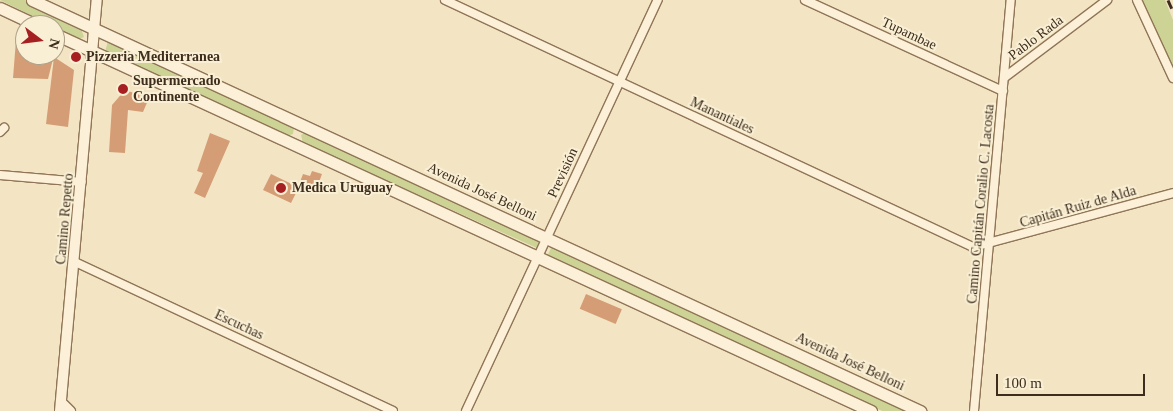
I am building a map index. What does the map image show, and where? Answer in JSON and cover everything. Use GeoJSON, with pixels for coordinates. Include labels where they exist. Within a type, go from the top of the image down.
{"type":"FeatureCollection","features":[{"type":"Feature","properties":{"kind":"main road","name":"Avenida José Belloni"},"geometry":{"type":"LineString","coordinates":[[32,0],[920,411]]}},
{"type":"Feature","properties":{"kind":"main road"},"geometry":{"type":"LineString","coordinates":[[0,8],[15,15]]}},
{"type":"Feature","properties":{"kind":"main road"},"geometry":{"type":"LineString","coordinates":[[65,39],[871,411]]}},
{"type":"Feature","properties":{"kind":"main road"},"geometry":{"type":"LineString","coordinates":[[293,143],[301,124]]}},
{"type":"Feature","properties":{"kind":"street","name":"Camino Repetto"},"geometry":{"type":"LineString","coordinates":[[61,406],[94,52],[97,0]]}},
{"type":"Feature","properties":{"kind":"street","name":"Manantiales"},"geometry":{"type":"LineString","coordinates":[[445,0],[973,248],[990,246]]}},
{"type":"Feature","properties":{"kind":"street","name":"Previsión"},"geometry":{"type":"LineString","coordinates":[[466,411],[658,0]]}},
{"type":"Feature","properties":{"kind":"street","name":"Tupambae"},"geometry":{"type":"LineString","coordinates":[[805,0],[1003,91]]}},
{"type":"Feature","properties":{"kind":"street","name":"Camino Capitán Coralio C. Lacosta"},"geometry":{"type":"LineString","coordinates":[[974,411],[1011,0]]}},
{"type":"Feature","properties":{"kind":"street","name":"Pablo Rada"},"geometry":{"type":"LineString","coordinates":[[1004,77],[1107,0]]}},
{"type":"Feature","properties":{"kind":"street"},"geometry":{"type":"LineString","coordinates":[[1137,0],[1173,78]]}},
{"type":"Feature","properties":{"kind":"street"},"geometry":{"type":"LineString","coordinates":[[0,175],[82,182]]}},
{"type":"Feature","properties":{"kind":"street","name":"Capitán Ruiz de Alda"},"geometry":{"type":"LineString","coordinates":[[990,246],[1173,194]]}},
{"type":"Feature","properties":{"kind":"street","name":"Escuchas"},"geometry":{"type":"LineString","coordinates":[[74,262],[394,411]]}},
{"type":"Feature","properties":{"kind":"street"},"geometry":{"type":"LineString","coordinates":[[61,406],[71,411]]}},
{"type":"Feature","properties":{"kind":"green space"},"geometry":{"type":"Polygon","coordinates":[[[0,0],[25,0],[57,15],[30,15],[0,0]]]}},
{"type":"Feature","properties":{"kind":"green space"},"geometry":{"type":"Polygon","coordinates":[[[1141,0],[1165,0],[1173,20],[1173,69],[1141,0]]]}},
{"type":"Feature","properties":{"kind":"green space"},"geometry":{"type":"Polygon","coordinates":[[[65,19],[80,26],[84,37],[79,39],[65,32],[65,19]]]}},
{"type":"Feature","properties":{"kind":"green space"},"geometry":{"type":"Polygon","coordinates":[[[108,41],[294,127],[293,134],[287,136],[105,52],[108,41]]]}},
{"type":"Feature","properties":{"kind":"green space"},"geometry":{"type":"Polygon","coordinates":[[[307,132],[542,241],[539,249],[303,143],[301,135],[307,132]]]}},
{"type":"Feature","properties":{"kind":"green space"},"geometry":{"type":"Polygon","coordinates":[[[552,246],[906,411],[882,411],[548,255],[552,246]]]}},
{"type":"Feature","properties":{"kind":"building"},"geometry":{"type":"Polygon","coordinates":[[[15,53],[15,65],[52,65],[48,79],[13,78],[15,53]]]}},
{"type":"Feature","properties":{"kind":"building"},"geometry":{"type":"Polygon","coordinates":[[[65,64],[74,70],[68,127],[46,124],[53,65],[65,64]]]}},
{"type":"Feature","properties":{"kind":"building"},"geometry":{"type":"Polygon","coordinates":[[[125,90],[149,98],[143,112],[128,110],[125,153],[109,152],[112,105],[125,90]]]}},
{"type":"Feature","properties":{"kind":"building"},"geometry":{"type":"Polygon","coordinates":[[[210,133],[230,141],[205,198],[194,193],[203,173],[197,171],[210,133]]]}},
{"type":"Feature","properties":{"kind":"building","name":"Medica Uruguay"},"geometry":{"type":"Polygon","coordinates":[[[312,171],[322,174],[318,185],[314,184],[311,194],[298,189],[291,203],[263,190],[271,174],[298,187],[303,174],[310,176],[312,171]]]}},
{"type":"Feature","properties":{"kind":"building"},"geometry":{"type":"Polygon","coordinates":[[[586,294],[622,309],[616,324],[580,309],[586,294]]]}},
{"type":"Feature","properties":{"kind":"railway"},"geometry":{"type":"LineString","coordinates":[[1168,0],[1173,11]]}},
{"type":"Feature","properties":{"kind":"place","name":"Pizzeria Mediterranea"},"geometry":{"type":"Point","coordinates":[76,57]}},
{"type":"Feature","properties":{"kind":"place","name":"Supermercado Continente"},"geometry":{"type":"Point","coordinates":[123,89]}},
{"type":"Feature","properties":{"kind":"place","name":"Medica Uruguay"},"geometry":{"type":"Point","coordinates":[281,188]}}]}
